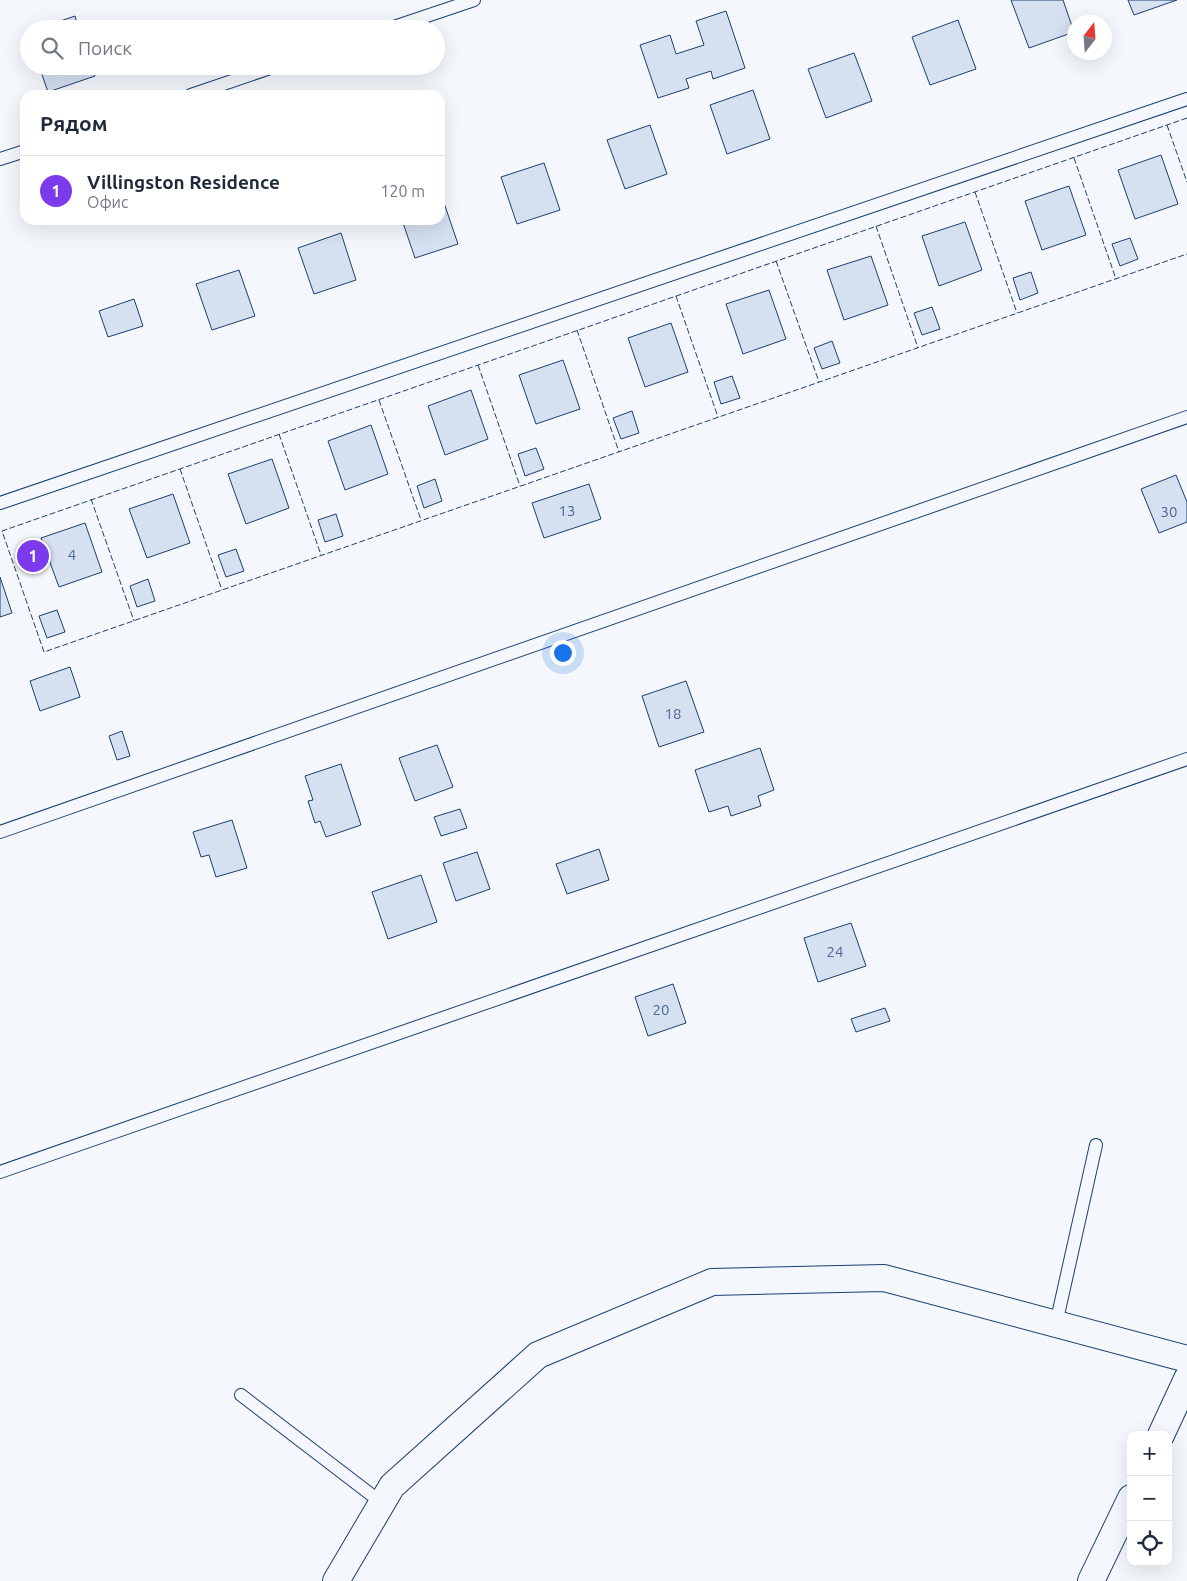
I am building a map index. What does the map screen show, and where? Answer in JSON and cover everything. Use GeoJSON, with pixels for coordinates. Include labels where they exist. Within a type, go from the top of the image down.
{"type":"FeatureCollection","features":[{"type":"Feature","properties":{"kind":"street"},"geometry":{"type":"LineString","coordinates":[[336,1581],[392,1486],[538,1355],[712,1282],[884,1278],[1187,1359]]}},
{"type":"Feature","properties":{"kind":"street"},"geometry":{"type":"LineString","coordinates":[[1163,1431],[1187,1380]]}},
{"type":"Feature","properties":{"kind":"street"},"geometry":{"type":"LineString","coordinates":[[1091,1581],[1127,1506]]}},
{"type":"Feature","properties":{"kind":"lane"},"geometry":{"type":"LineString","coordinates":[[415,20],[474,0]]}},
{"type":"Feature","properties":{"kind":"lane"},"geometry":{"type":"LineString","coordinates":[[206,90],[250,75]]}},
{"type":"Feature","properties":{"kind":"lane"},"geometry":{"type":"LineString","coordinates":[[0,504],[1187,98]]}},
{"type":"Feature","properties":{"kind":"lane"},"geometry":{"type":"LineString","coordinates":[[0,159],[20,153]]}},
{"type":"Feature","properties":{"kind":"lane"},"geometry":{"type":"LineString","coordinates":[[0,832],[1187,417]]}},
{"type":"Feature","properties":{"kind":"lane"},"geometry":{"type":"LineString","coordinates":[[0,1172],[1187,759]]}},
{"type":"Feature","properties":{"kind":"lane"},"geometry":{"type":"LineString","coordinates":[[1056,1324],[1096,1145]]}},
{"type":"Feature","properties":{"kind":"lane"},"geometry":{"type":"LineString","coordinates":[[241,1395],[382,1503]]}},
{"type":"Feature","properties":{"kind":"building"},"geometry":{"type":"Polygon","coordinates":[[[1011,0],[1063,0],[1068,15],[1067,34],[1029,48],[1011,0]]]}},
{"type":"Feature","properties":{"kind":"building"},"geometry":{"type":"Polygon","coordinates":[[[1128,0],[1177,0],[1134,15],[1128,0]]]}},
{"type":"Feature","properties":{"kind":"building"},"geometry":{"type":"Polygon","coordinates":[[[726,11],[745,68],[713,79],[711,71],[686,79],[689,88],[658,98],[640,45],[670,35],[676,54],[704,45],[696,21],[726,11]]]}},
{"type":"Feature","properties":{"kind":"building"},"geometry":{"type":"Polygon","coordinates":[[[75,16],[76,20],[63,20],[75,16]]]}},
{"type":"Feature","properties":{"kind":"building"},"geometry":{"type":"Polygon","coordinates":[[[958,20],[976,69],[930,85],[912,37],[958,20]]]}},
{"type":"Feature","properties":{"kind":"building"},"geometry":{"type":"Polygon","coordinates":[[[854,53],[872,101],[826,118],[808,69],[854,53]]]}},
{"type":"Feature","properties":{"kind":"building"},"geometry":{"type":"Polygon","coordinates":[[[42,75],[95,75],[54,90],[47,90],[42,75]]]}},
{"type":"Feature","properties":{"kind":"building"},"geometry":{"type":"Polygon","coordinates":[[[753,90],[770,139],[727,154],[710,105],[753,90]]]}},
{"type":"Feature","properties":{"kind":"building"},"geometry":{"type":"Polygon","coordinates":[[[650,125],[667,174],[625,189],[607,140],[650,125]]]}},
{"type":"Feature","properties":{"kind":"building"},"geometry":{"type":"Polygon","coordinates":[[[1161,155],[1178,204],[1135,219],[1118,170],[1161,155]]]}},
{"type":"Feature","properties":{"kind":"building"},"geometry":{"type":"Polygon","coordinates":[[[544,163],[560,210],[517,224],[501,177],[544,163]]]}},
{"type":"Feature","properties":{"kind":"building"},"geometry":{"type":"Polygon","coordinates":[[[1069,186],[1086,235],[1042,250],[1025,201],[1069,186]]]}},
{"type":"Feature","properties":{"kind":"building"},"geometry":{"type":"Polygon","coordinates":[[[445,206],[458,244],[415,258],[404,225],[445,225],[445,206]]]}},
{"type":"Feature","properties":{"kind":"building"},"geometry":{"type":"Polygon","coordinates":[[[965,222],[982,270],[939,286],[922,236],[965,222]]]}},
{"type":"Feature","properties":{"kind":"building"},"geometry":{"type":"Polygon","coordinates":[[[341,233],[356,280],[314,294],[298,248],[341,233]]]}},
{"type":"Feature","properties":{"kind":"building"},"geometry":{"type":"Polygon","coordinates":[[[1130,238],[1138,259],[1120,266],[1112,244],[1130,238]]]}},
{"type":"Feature","properties":{"kind":"building"},"geometry":{"type":"Polygon","coordinates":[[[871,256],[888,305],[844,320],[827,270],[871,256]]]}},
{"type":"Feature","properties":{"kind":"building"},"geometry":{"type":"Polygon","coordinates":[[[239,270],[255,316],[212,330],[196,284],[239,270]]]}},
{"type":"Feature","properties":{"kind":"building"},"geometry":{"type":"Polygon","coordinates":[[[1031,272],[1038,293],[1020,300],[1013,278],[1031,272]]]}},
{"type":"Feature","properties":{"kind":"building"},"geometry":{"type":"Polygon","coordinates":[[[769,290],[786,339],[743,354],[726,304],[769,290]]]}},
{"type":"Feature","properties":{"kind":"building"},"geometry":{"type":"Polygon","coordinates":[[[134,299],[143,326],[108,337],[99,311],[134,299]]]}},
{"type":"Feature","properties":{"kind":"building"},"geometry":{"type":"Polygon","coordinates":[[[932,307],[940,329],[922,335],[914,313],[932,307]]]}},
{"type":"Feature","properties":{"kind":"building"},"geometry":{"type":"Polygon","coordinates":[[[671,323],[688,372],[645,387],[628,338],[671,323]]]}},
{"type":"Feature","properties":{"kind":"building"},"geometry":{"type":"Polygon","coordinates":[[[832,341],[840,363],[822,369],[814,348],[832,341]]]}},
{"type":"Feature","properties":{"kind":"building"},"geometry":{"type":"Polygon","coordinates":[[[563,360],[580,409],[536,424],[519,375],[563,360]]]}},
{"type":"Feature","properties":{"kind":"building"},"geometry":{"type":"Polygon","coordinates":[[[732,376],[740,398],[721,404],[714,382],[732,376]]]}},
{"type":"Feature","properties":{"kind":"building"},"geometry":{"type":"Polygon","coordinates":[[[471,390],[488,439],[445,455],[428,406],[471,390]]]}},
{"type":"Feature","properties":{"kind":"building"},"geometry":{"type":"Polygon","coordinates":[[[632,411],[639,433],[621,439],[613,418],[632,411]]]}},
{"type":"Feature","properties":{"kind":"building"},"geometry":{"type":"Polygon","coordinates":[[[371,425],[388,474],[345,490],[328,441],[371,425]]]}},
{"type":"Feature","properties":{"kind":"building"},"geometry":{"type":"Polygon","coordinates":[[[536,448],[544,469],[525,476],[518,454],[536,448]]]}},
{"type":"Feature","properties":{"kind":"building"},"geometry":{"type":"Polygon","coordinates":[[[272,459],[289,508],[246,524],[228,474],[272,459]]]}},
{"type":"Feature","properties":{"kind":"building"},"geometry":{"type":"Polygon","coordinates":[[[1176,475],[1187,502],[1187,522],[1159,533],[1141,489],[1176,475]]]}},
{"type":"Feature","properties":{"kind":"building"},"geometry":{"type":"Polygon","coordinates":[[[435,479],[442,501],[424,508],[417,486],[435,479]]]}},
{"type":"Feature","properties":{"kind":"building"},"geometry":{"type":"Polygon","coordinates":[[[589,484],[601,519],[544,538],[532,503],[589,484]]]}},
{"type":"Feature","properties":{"kind":"building"},"geometry":{"type":"Polygon","coordinates":[[[173,494],[190,543],[147,558],[129,509],[173,494]]]}},
{"type":"Feature","properties":{"kind":"building"},"geometry":{"type":"Polygon","coordinates":[[[336,514],[343,536],[325,542],[318,520],[336,514]]]}},
{"type":"Feature","properties":{"kind":"building"},"geometry":{"type":"Polygon","coordinates":[[[85,523],[102,572],[59,587],[41,538],[85,523]]]}},
{"type":"Feature","properties":{"kind":"building"},"geometry":{"type":"Polygon","coordinates":[[[236,549],[244,571],[226,577],[218,555],[236,549]]]}},
{"type":"Feature","properties":{"kind":"building"},"geometry":{"type":"Polygon","coordinates":[[[0,577],[12,613],[0,617],[0,577]]]}},
{"type":"Feature","properties":{"kind":"building"},"geometry":{"type":"Polygon","coordinates":[[[148,579],[155,601],[137,607],[130,586],[148,579]]]}},
{"type":"Feature","properties":{"kind":"building"},"geometry":{"type":"Polygon","coordinates":[[[57,610],[65,632],[47,638],[39,616],[57,610]]]}},
{"type":"Feature","properties":{"kind":"building"},"geometry":{"type":"Polygon","coordinates":[[[70,667],[80,697],[40,711],[30,681],[70,667]]]}},
{"type":"Feature","properties":{"kind":"building"},"geometry":{"type":"Polygon","coordinates":[[[686,681],[704,732],[659,747],[642,696],[686,681]]]}},
{"type":"Feature","properties":{"kind":"building"},"geometry":{"type":"Polygon","coordinates":[[[122,731],[130,756],[117,760],[109,736],[122,731]]]}},
{"type":"Feature","properties":{"kind":"building"},"geometry":{"type":"Polygon","coordinates":[[[437,745],[453,787],[415,801],[399,758],[437,745]]]}},
{"type":"Feature","properties":{"kind":"building"},"geometry":{"type":"Polygon","coordinates":[[[760,748],[774,790],[758,796],[761,806],[731,816],[728,806],[709,812],[695,770],[760,748]]]}},
{"type":"Feature","properties":{"kind":"building"},"geometry":{"type":"Polygon","coordinates":[[[341,764],[361,825],[326,837],[320,821],[315,823],[308,801],[313,800],[305,776],[341,764]]]}},
{"type":"Feature","properties":{"kind":"building"},"geometry":{"type":"Polygon","coordinates":[[[460,809],[467,828],[441,836],[434,817],[460,809]]]}},
{"type":"Feature","properties":{"kind":"building"},"geometry":{"type":"Polygon","coordinates":[[[232,820],[247,868],[216,877],[209,855],[201,857],[193,832],[232,820]]]}},
{"type":"Feature","properties":{"kind":"building"},"geometry":{"type":"Polygon","coordinates":[[[599,849],[609,880],[567,894],[556,864],[599,849]]]}},
{"type":"Feature","properties":{"kind":"building"},"geometry":{"type":"Polygon","coordinates":[[[477,852],[490,889],[456,901],[443,863],[477,852]]]}},
{"type":"Feature","properties":{"kind":"building"},"geometry":{"type":"Polygon","coordinates":[[[421,875],[437,922],[388,939],[372,892],[421,875]]]}},
{"type":"Feature","properties":{"kind":"building"},"geometry":{"type":"Polygon","coordinates":[[[851,923],[866,966],[818,982],[804,938],[851,923]]]}},
{"type":"Feature","properties":{"kind":"building"},"geometry":{"type":"Polygon","coordinates":[[[673,984],[686,1023],[648,1036],[635,997],[673,984]]]}},
{"type":"Feature","properties":{"kind":"building"},"geometry":{"type":"Polygon","coordinates":[[[885,1008],[890,1021],[856,1032],[851,1019],[885,1008]]]}},
{"type":"Feature","properties":{"kind":"fence"},"geometry":{"type":"LineString","coordinates":[[1187,118],[2,531],[44,652],[1187,254]]}},
{"type":"Feature","properties":{"kind":"fence"},"geometry":{"type":"LineString","coordinates":[[1167,125],[1187,182]]}},
{"type":"Feature","properties":{"kind":"fence"},"geometry":{"type":"LineString","coordinates":[[1074,158],[1116,279]]}},
{"type":"Feature","properties":{"kind":"fence"},"geometry":{"type":"LineString","coordinates":[[975,192],[1017,313]]}},
{"type":"Feature","properties":{"kind":"fence"},"geometry":{"type":"LineString","coordinates":[[876,226],[918,348]]}},
{"type":"Feature","properties":{"kind":"fence"},"geometry":{"type":"LineString","coordinates":[[776,261],[819,382]]}},
{"type":"Feature","properties":{"kind":"fence"},"geometry":{"type":"LineString","coordinates":[[676,296],[718,417]]}},
{"type":"Feature","properties":{"kind":"fence"},"geometry":{"type":"LineString","coordinates":[[577,330],[619,452]]}},
{"type":"Feature","properties":{"kind":"fence"},"geometry":{"type":"LineString","coordinates":[[478,365],[520,486]]}},
{"type":"Feature","properties":{"kind":"fence"},"geometry":{"type":"LineString","coordinates":[[379,400],[421,520]]}},
{"type":"Feature","properties":{"kind":"fence"},"geometry":{"type":"LineString","coordinates":[[279,434],[321,555]]}},
{"type":"Feature","properties":{"kind":"fence"},"geometry":{"type":"LineString","coordinates":[[180,469],[222,590]]}},
{"type":"Feature","properties":{"kind":"fence"},"geometry":{"type":"LineString","coordinates":[[91,499],[134,621]]}},
{"type":"Feature","properties":{"kind":"place","name":"Villingston Residence"},"geometry":{"type":"Point","coordinates":[33,556]}}]}
